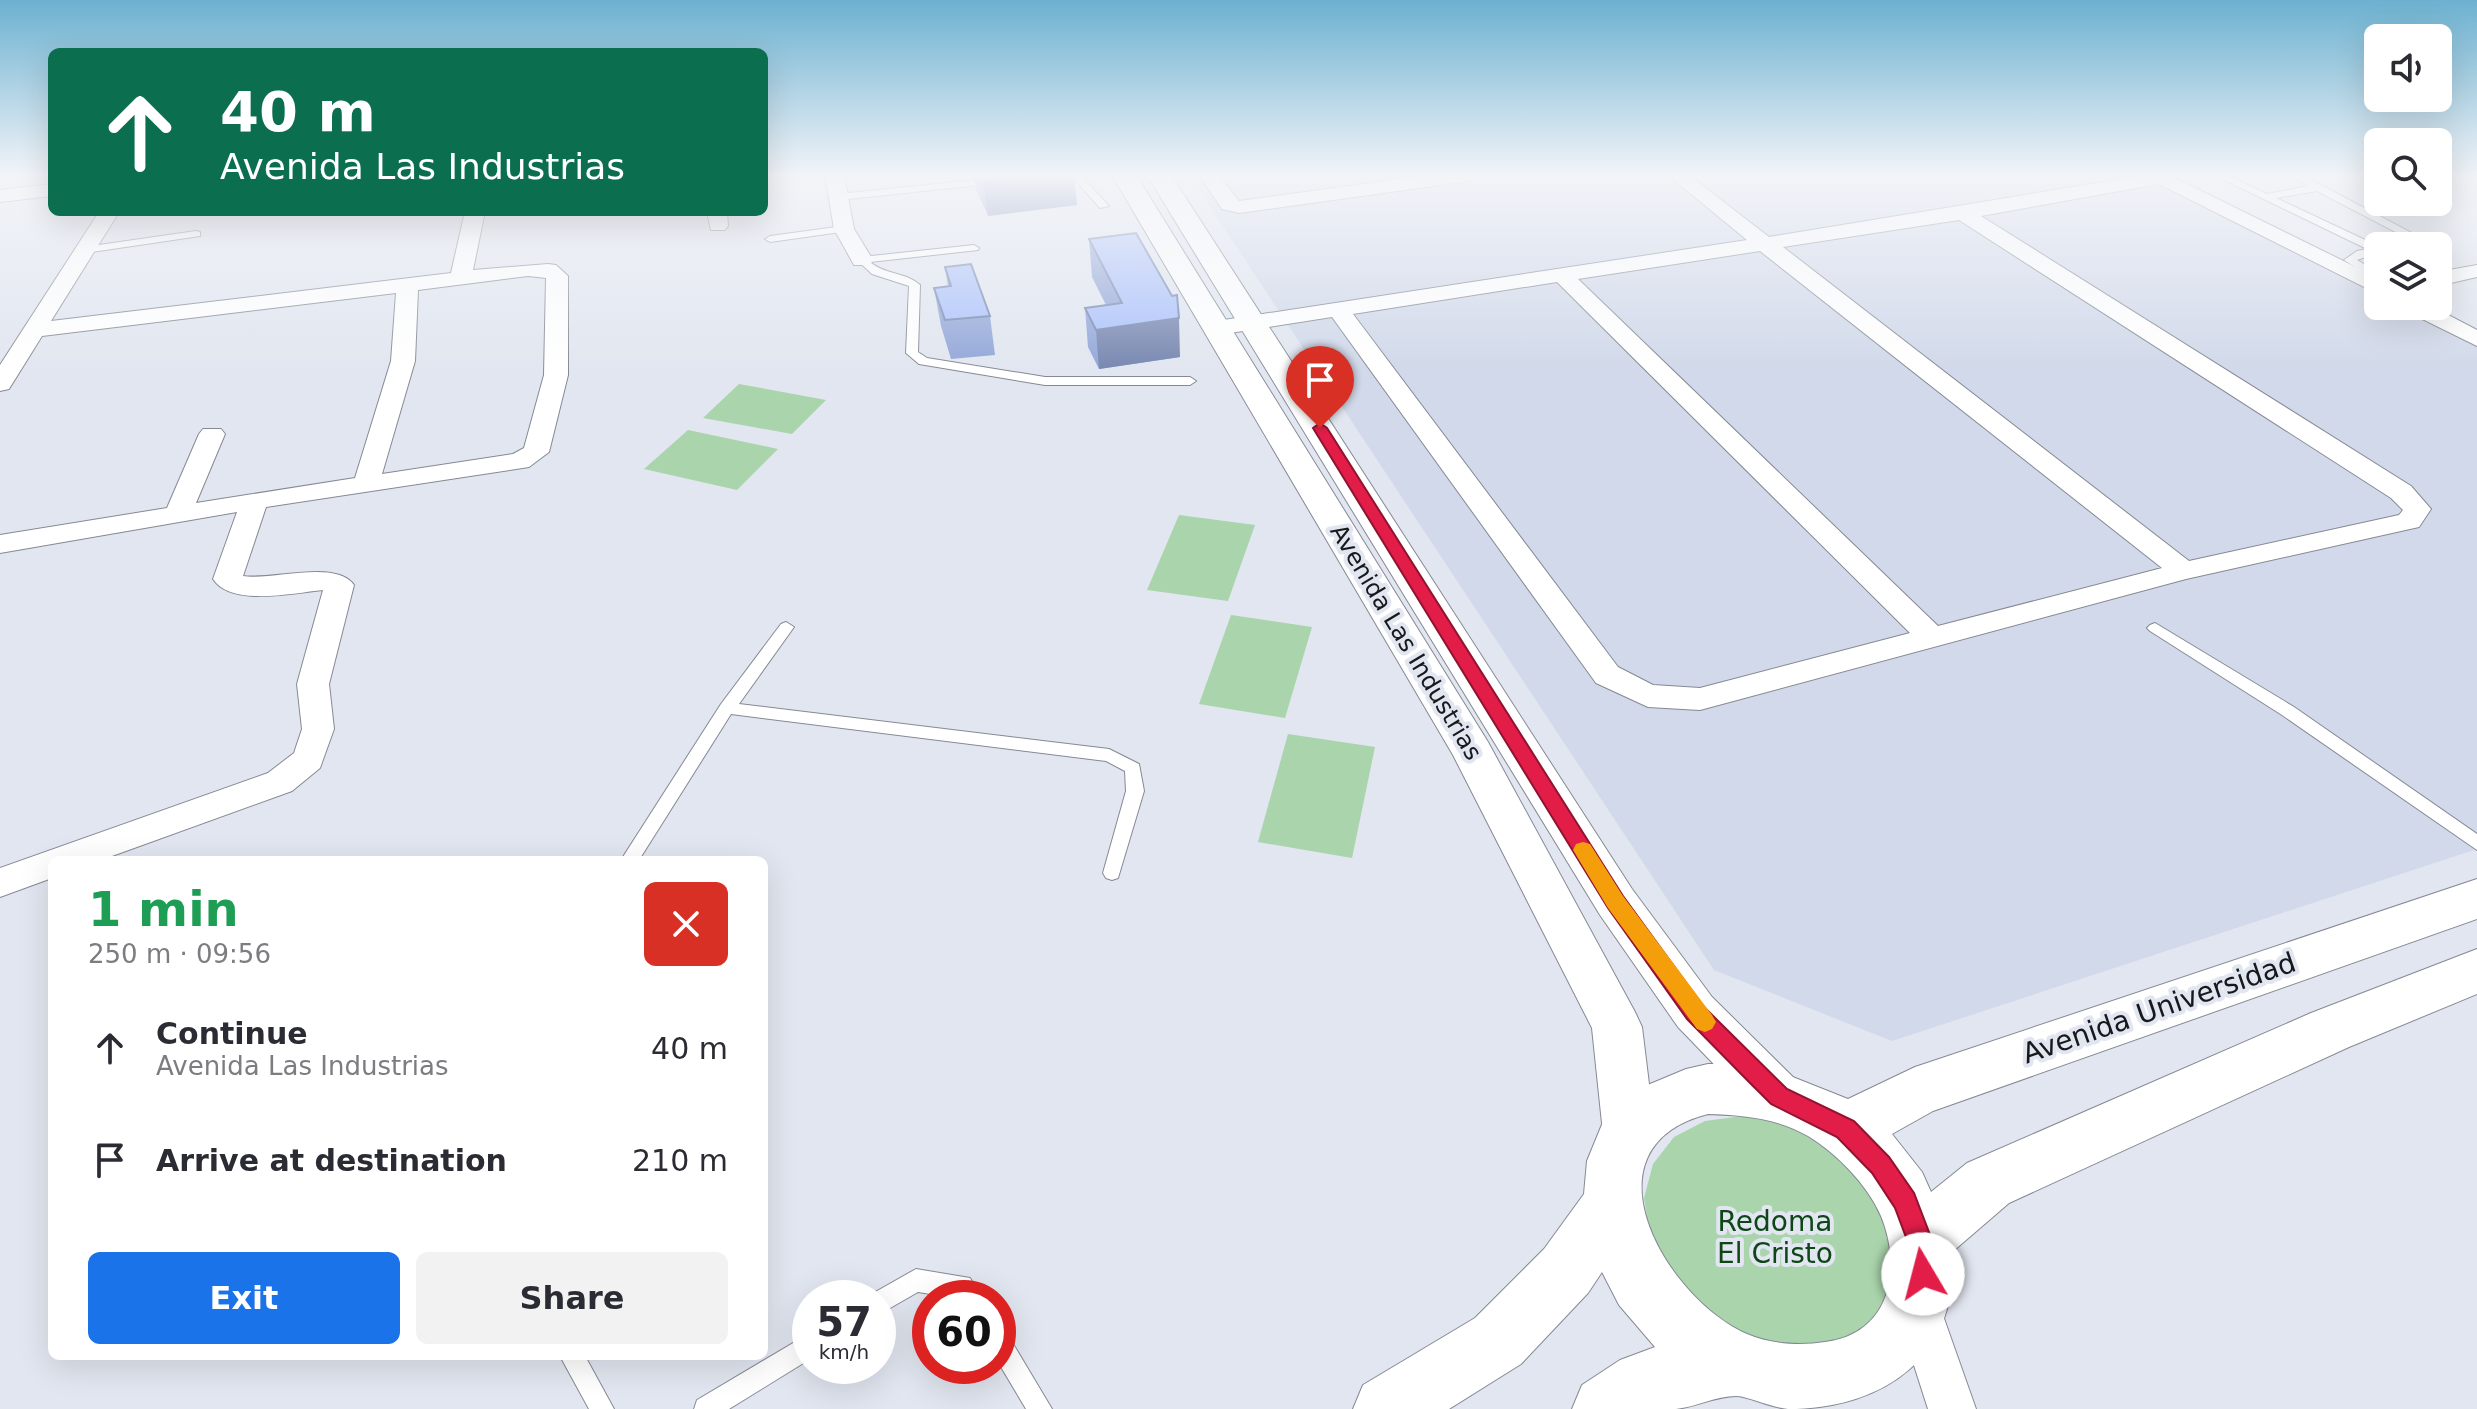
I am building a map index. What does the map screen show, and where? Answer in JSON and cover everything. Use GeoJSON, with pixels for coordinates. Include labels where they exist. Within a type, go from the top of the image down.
{"type":"FeatureCollection","features":[{"type":"Feature","properties":{"kind":"main road","name":"Avenida Universidad"},"geometry":{"type":"LineString","coordinates":[[1846,1129],[1915,1092],[2477,899]]}},
{"type":"Feature","properties":{"kind":"main road"},"geometry":{"type":"LineString","coordinates":[[1920,1240],[1988,1183],[2330,1030],[2477,971]]}},
{"type":"Feature","properties":{"kind":"main road"},"geometry":{"type":"LineString","coordinates":[[1606,1409],[1643,1383],[1782,1383],[1831,1376],[1870,1364],[1900,1340],[1918,1306],[1923,1274],[1920,1240],[1905,1201],[1881,1165],[1846,1129],[1779,1097],[1743,1089],[1708,1089],[1677,1096],[1649,1111],[1629,1133],[1614,1166],[1611,1206],[1623,1250],[1648,1295],[1687,1334],[1782,1383]]}},
{"type":"Feature","properties":{"kind":"main road"},"geometry":{"type":"LineString","coordinates":[[1387,1409],[1498,1341],[1566,1271],[1611,1206]]}},
{"type":"Feature","properties":{"kind":"street"},"geometry":{"type":"LineString","coordinates":[[0,384],[91,241]]}},
{"type":"Feature","properties":{"kind":"street"},"geometry":{"type":"LineString","coordinates":[[460,279],[468,241]]}},
{"type":"Feature","properties":{"kind":"street"},"geometry":{"type":"LineString","coordinates":[[851,241],[862,260]]}},
{"type":"Feature","properties":{"kind":"street","name":"Avenida Las Industrias"},"geometry":{"type":"LineString","coordinates":[[1152,241],[1217,328],[1473,753],[1617,1027],[1629,1133]]}},
{"type":"Feature","properties":{"kind":"street","name":"Avenida Las Industrias"},"geometry":{"type":"LineString","coordinates":[[1201,241],[1616,902],[1695,1012],[1779,1097]]}},
{"type":"Feature","properties":{"kind":"street"},"geometry":{"type":"LineString","coordinates":[[1764,241],[2184,571]]}},
{"type":"Feature","properties":{"kind":"street"},"geometry":{"type":"LineString","coordinates":[[1217,328],[1782,241]]}},
{"type":"Feature","properties":{"kind":"street"},"geometry":{"type":"LineString","coordinates":[[1337,308],[1607,675],[1648,696],[1700,699],[2184,571],[2409,521],[2417,509],[2401,492],[2007,241]]}},
{"type":"Feature","properties":{"kind":"street"},"geometry":{"type":"LineString","coordinates":[[2286,241],[2364,280]]}},
{"type":"Feature","properties":{"kind":"street"},"geometry":{"type":"LineString","coordinates":[[0,544],[520,461],[536,452],[556,375],[557,276],[548,270],[528,270],[36,330]]}},
{"type":"Feature","properties":{"kind":"street"},"geometry":{"type":"LineString","coordinates":[[2452,276],[2477,271]]}},
{"type":"Feature","properties":{"kind":"street"},"geometry":{"type":"LineString","coordinates":[[1562,275],[1932,638]]}},
{"type":"Feature","properties":{"kind":"street"},"geometry":{"type":"LineString","coordinates":[[366,484],[403,361],[404,308],[408,286]]}},
{"type":"Feature","properties":{"kind":"street"},"geometry":{"type":"LineString","coordinates":[[2441,320],[2477,339]]}},
{"type":"Feature","properties":{"kind":"street"},"geometry":{"type":"LineString","coordinates":[[177,515],[212,434]]}},
{"type":"Feature","properties":{"kind":"street"},"geometry":{"type":"LineString","coordinates":[[72,856],[280,782],[308,759],[318,729],[313,684],[339,585],[328,581],[239,587],[227,579],[255,501]]}},
{"type":"Feature","properties":{"kind":"street"},"geometry":{"type":"LineString","coordinates":[[0,883],[48,865]]}},
{"type":"Feature","properties":{"kind":"street"},"geometry":{"type":"LineString","coordinates":[[1918,1306],[1952,1409]]}},
{"type":"Feature","properties":{"kind":"lane"},"geometry":{"type":"LineString","coordinates":[[85,250],[149,241]]}},
{"type":"Feature","properties":{"kind":"lane"},"geometry":{"type":"LineString","coordinates":[[862,260],[974,248]]}},
{"type":"Feature","properties":{"kind":"lane"},"geometry":{"type":"LineString","coordinates":[[2364,255],[2349,260],[2364,269]]}},
{"type":"Feature","properties":{"kind":"lane"},"geometry":{"type":"LineString","coordinates":[[862,260],[873,273],[908,280],[915,285],[912,353],[923,361],[1045,381],[1190,381]]}},
{"type":"Feature","properties":{"kind":"lane"},"geometry":{"type":"LineString","coordinates":[[633,856],[727,708],[786,627]]}},
{"type":"Feature","properties":{"kind":"lane"},"geometry":{"type":"LineString","coordinates":[[2155,628],[2288,711],[2474,837]]}},
{"type":"Feature","properties":{"kind":"lane"},"geometry":{"type":"LineString","coordinates":[[727,708],[1109,755],[1133,768],[1135,791],[1112,873]]}},
{"type":"Feature","properties":{"kind":"lane"},"geometry":{"type":"LineString","coordinates":[[706,1409],[792,1356]]}},
{"type":"Feature","properties":{"kind":"lane"},"geometry":{"type":"LineString","coordinates":[[574,1360],[602,1409]]}},
{"type":"Feature","properties":{"kind":"lane"},"geometry":{"type":"LineString","coordinates":[[1016,1370],[1040,1409]]}},
{"type":"Feature","properties":{"kind":"shaded area"},"geometry":{"type":"Polygon","coordinates":[[[1232,241],[2271,241],[2364,289],[2364,320],[2424,320],[2477,347],[2477,849],[1892,1041],[1714,970],[1232,241]]]}},
{"type":"Feature","properties":{"kind":"green space"},"geometry":{"type":"Polygon","coordinates":[[[739,384],[826,400],[792,434],[703,418],[739,384]]]}},
{"type":"Feature","properties":{"kind":"green space"},"geometry":{"type":"Polygon","coordinates":[[[688,430],[778,449],[737,490],[644,469],[688,430]]]}},
{"type":"Feature","properties":{"kind":"green space"},"geometry":{"type":"Polygon","coordinates":[[[1179,515],[1255,525],[1228,601],[1147,590],[1179,515]]]}},
{"type":"Feature","properties":{"kind":"green space"},"geometry":{"type":"Polygon","coordinates":[[[1231,615],[1312,627],[1285,718],[1199,704],[1231,615]]]}},
{"type":"Feature","properties":{"kind":"green space"},"geometry":{"type":"Polygon","coordinates":[[[1288,734],[1375,747],[1352,858],[1258,842],[1288,734]]]}},
{"type":"Feature","properties":{"kind":"green space","name":"Redoma El Cristo"},"geometry":{"type":"Polygon","coordinates":[[[1742,1116],[1783,1123],[1823,1141],[1886,1205],[1904,1282],[1865,1342],[1786,1355],[1702,1315],[1650,1238],[1644,1198],[1653,1164],[1674,1137],[1705,1121],[1742,1116]]]}},
{"type":"Feature","properties":{"kind":"building"},"geometry":{"type":"Polygon","coordinates":[[[1090,241],[1140,241],[1172,296],[1177,295],[1179,318],[1096,330],[1085,308],[1122,303],[1090,241]]]}},
{"type":"Feature","properties":{"kind":"building"},"geometry":{"type":"Polygon","coordinates":[[[971,264],[990,316],[945,320],[934,288],[951,286],[945,267],[971,264]]]}},
{"type":"Feature","properties":{"kind":"slow traffic"},"geometry":{"type":"LineString","coordinates":[[1583,850],[1616,902],[1705,1022]]}},
{"type":"Feature","properties":{"kind":"route"},"geometry":{"type":"LineString","coordinates":[[1320,428],[1616,902],[1695,1012],[1779,1097],[1846,1129],[1881,1165],[1905,1201],[1920,1240],[1923,1274]]}}]}
